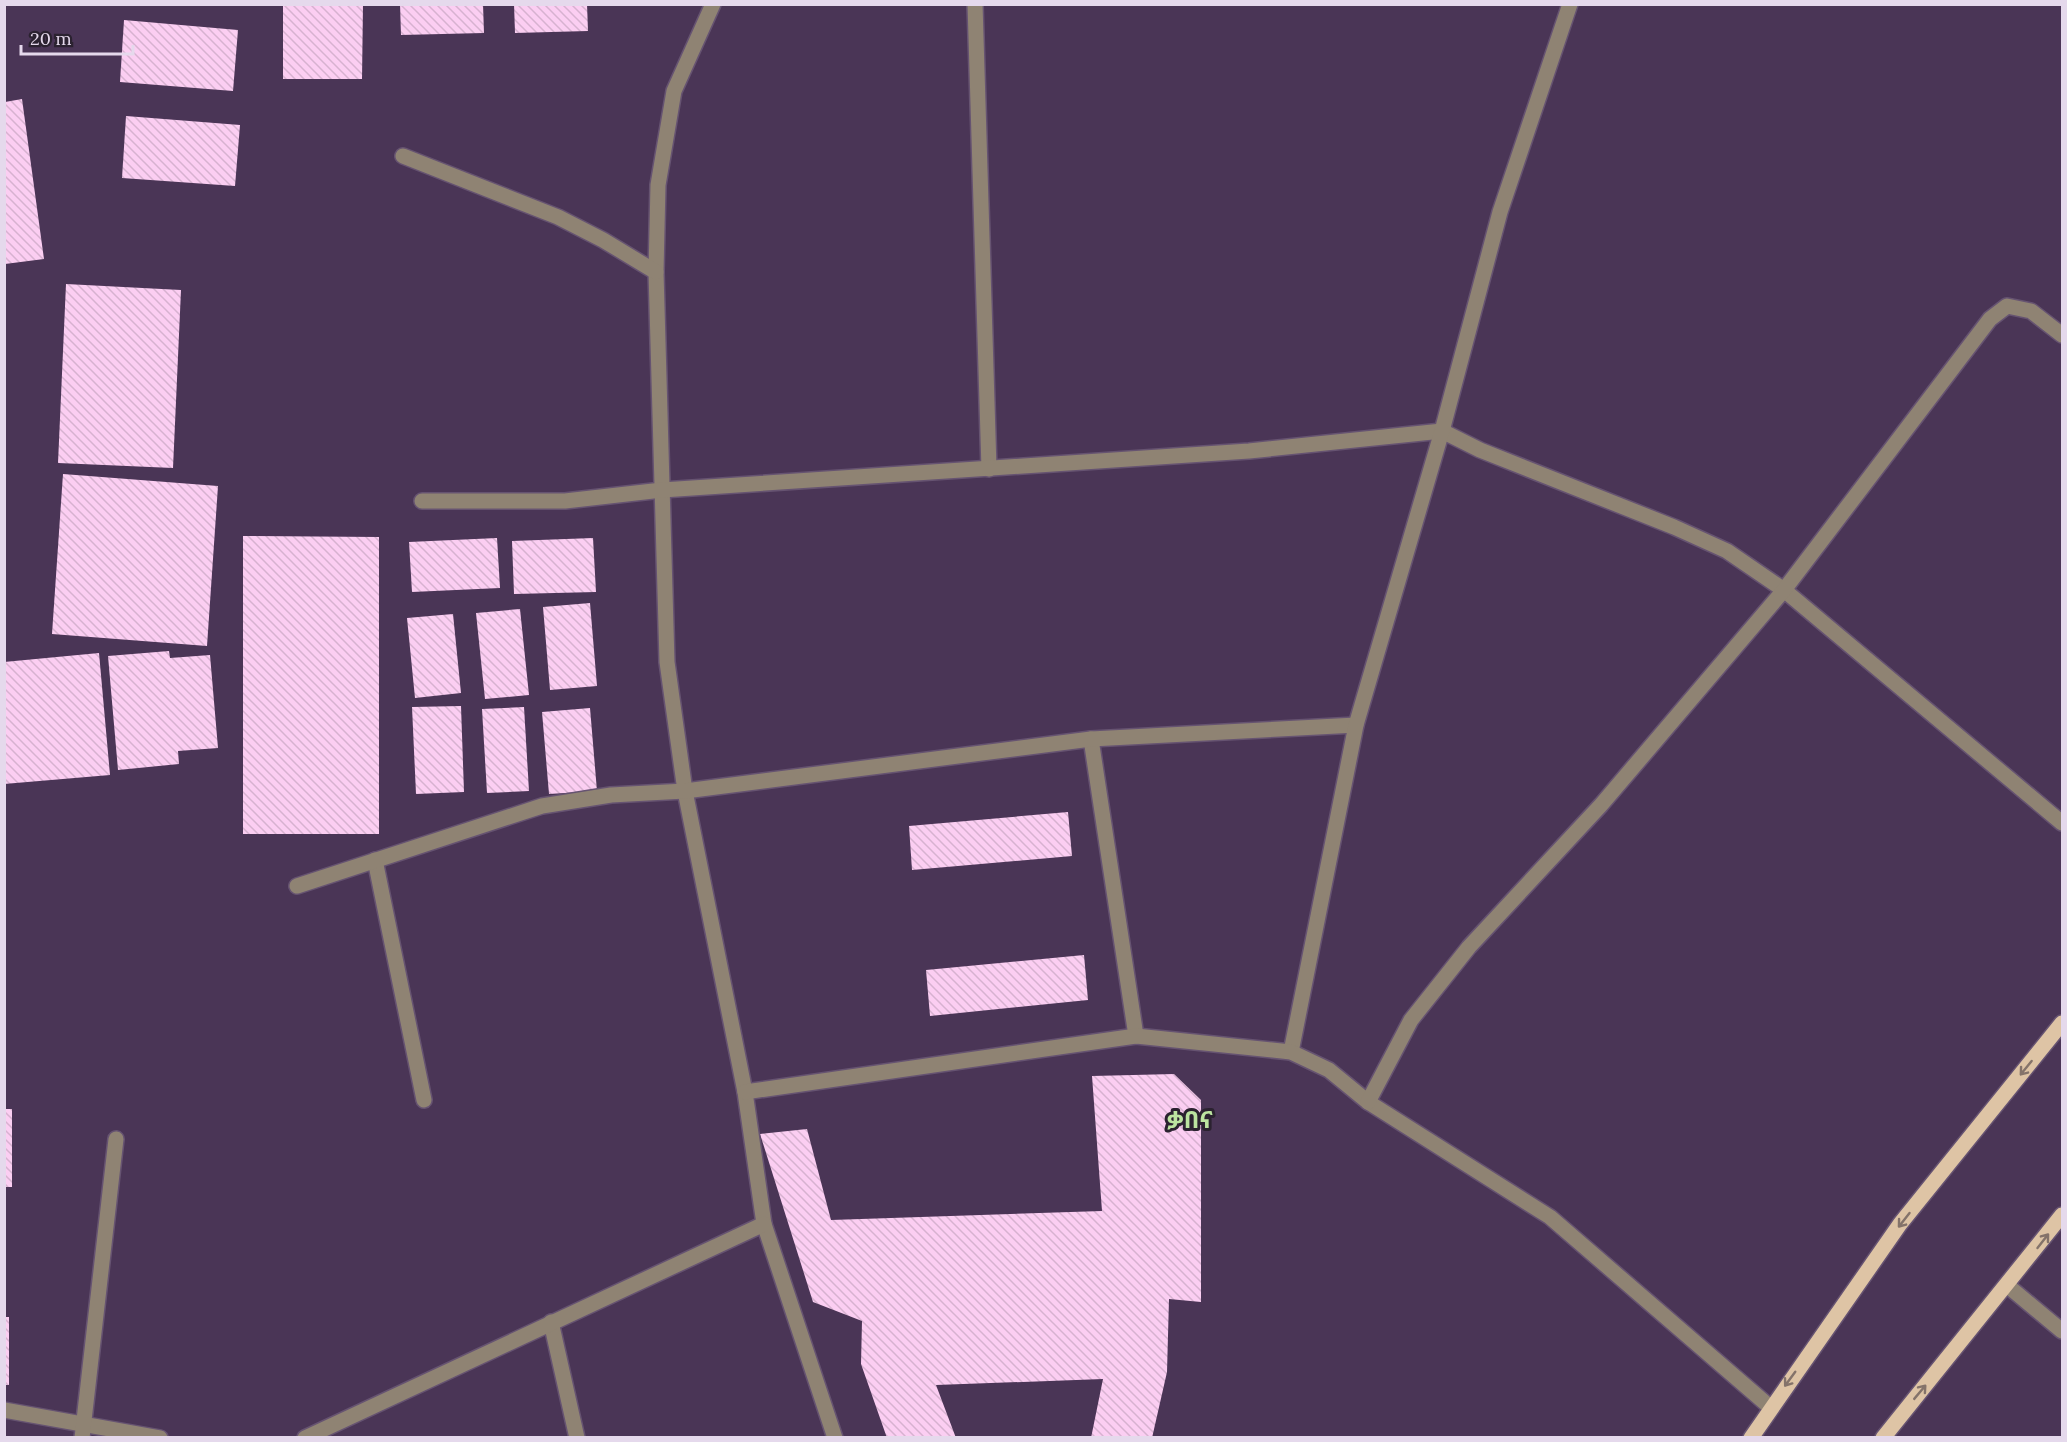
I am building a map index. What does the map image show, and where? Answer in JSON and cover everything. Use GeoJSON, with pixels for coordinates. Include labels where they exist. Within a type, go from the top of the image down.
{"type":"FeatureCollection","features":[{"type":"Feature","properties":{"kind":"main road"},"geometry":{"type":"LineString","coordinates":[[1751,1437],[1900,1224],[2062,1023]]}},
{"type":"Feature","properties":{"kind":"main road"},"geometry":{"type":"LineString","coordinates":[[1882,1437],[2008,1286],[2062,1215]]}},
{"type":"Feature","properties":{"kind":"street"},"geometry":{"type":"LineString","coordinates":[[713,4],[674,91],[658,185],[656,272],[667,662],[685,792],[745,1092],[764,1224],[835,1437]]}},
{"type":"Feature","properties":{"kind":"street"},"geometry":{"type":"LineString","coordinates":[[975,4],[988,469]]}},
{"type":"Feature","properties":{"kind":"street"},"geometry":{"type":"LineString","coordinates":[[1291,1052],[1356,725],[1442,430],[1500,212],[1570,4]]}},
{"type":"Feature","properties":{"kind":"street"},"geometry":{"type":"LineString","coordinates":[[403,156],[558,217],[656,272]]}},
{"type":"Feature","properties":{"kind":"street"},"geometry":{"type":"LineString","coordinates":[[1368,1102],[1411,1020],[1469,947],[1601,805],[1784,590],[1990,319],[2007,306],[2031,311],[2062,335]]}},
{"type":"Feature","properties":{"kind":"street"},"geometry":{"type":"LineString","coordinates":[[422,501],[565,501],[662,490],[1249,451],[1442,430],[1480,450],[1674,527],[1727,551],[1784,590],[2062,823]]}},
{"type":"Feature","properties":{"kind":"street"},"geometry":{"type":"LineString","coordinates":[[297,886],[542,806],[611,795],[685,792],[1091,739],[1356,725]]}},
{"type":"Feature","properties":{"kind":"street"},"geometry":{"type":"LineString","coordinates":[[1091,739],[1136,1036]]}},
{"type":"Feature","properties":{"kind":"street"},"geometry":{"type":"LineString","coordinates":[[375,860],[424,1100]]}},
{"type":"Feature","properties":{"kind":"street"},"geometry":{"type":"LineString","coordinates":[[745,1092],[1136,1036],[1291,1052],[1329,1070],[1368,1102],[1550,1217],[1770,1407]]}},
{"type":"Feature","properties":{"kind":"street"},"geometry":{"type":"LineString","coordinates":[[83,1432],[116,1139]]}},
{"type":"Feature","properties":{"kind":"street"},"geometry":{"type":"LineString","coordinates":[[305,1437],[764,1224]]}},
{"type":"Feature","properties":{"kind":"street"},"geometry":{"type":"LineString","coordinates":[[2008,1286],[2062,1330]]}},
{"type":"Feature","properties":{"kind":"street"},"geometry":{"type":"LineString","coordinates":[[551,1322],[577,1437]]}},
{"type":"Feature","properties":{"kind":"street"},"geometry":{"type":"LineString","coordinates":[[4,1410],[83,1432],[160,1437]]}},
{"type":"Feature","properties":{"kind":"building"},"geometry":{"type":"Polygon","coordinates":[[[283,4],[363,4],[362,79],[283,79],[283,4]]]}},
{"type":"Feature","properties":{"kind":"building"},"geometry":{"type":"Polygon","coordinates":[[[400,4],[483,4],[484,33],[401,35],[400,4]]]}},
{"type":"Feature","properties":{"kind":"building"},"geometry":{"type":"Polygon","coordinates":[[[514,4],[587,4],[588,31],[515,33],[514,4]]]}},
{"type":"Feature","properties":{"kind":"building"},"geometry":{"type":"Polygon","coordinates":[[[124,20],[238,30],[233,91],[120,82],[124,20]]]}},
{"type":"Feature","properties":{"kind":"building"},"geometry":{"type":"Polygon","coordinates":[[[22,99],[44,259],[5,264],[5,102],[22,99]]]}},
{"type":"Feature","properties":{"kind":"building"},"geometry":{"type":"Polygon","coordinates":[[[126,116],[240,125],[235,186],[122,178],[126,116]]]}},
{"type":"Feature","properties":{"kind":"building"},"geometry":{"type":"Polygon","coordinates":[[[66,284],[181,290],[173,468],[58,463],[66,284]]]}},
{"type":"Feature","properties":{"kind":"building"},"geometry":{"type":"Polygon","coordinates":[[[63,474],[218,486],[207,646],[52,634],[63,474]]]}},
{"type":"Feature","properties":{"kind":"building"},"geometry":{"type":"Polygon","coordinates":[[[243,536],[379,537],[379,834],[243,834],[243,536]]]}},
{"type":"Feature","properties":{"kind":"building"},"geometry":{"type":"Polygon","coordinates":[[[497,538],[500,588],[412,592],[409,542],[497,538]]]}},
{"type":"Feature","properties":{"kind":"building"},"geometry":{"type":"Polygon","coordinates":[[[593,538],[596,592],[514,594],[512,541],[593,538]]]}},
{"type":"Feature","properties":{"kind":"building"},"geometry":{"type":"Polygon","coordinates":[[[590,603],[597,686],[550,690],[543,607],[590,603]]]}},
{"type":"Feature","properties":{"kind":"building"},"geometry":{"type":"Polygon","coordinates":[[[520,609],[529,695],[485,699],[476,613],[520,609]]]}},
{"type":"Feature","properties":{"kind":"building"},"geometry":{"type":"Polygon","coordinates":[[[453,614],[461,693],[415,698],[407,618],[453,614]]]}},
{"type":"Feature","properties":{"kind":"building"},"geometry":{"type":"Polygon","coordinates":[[[169,651],[170,658],[210,655],[218,748],[178,751],[179,764],[118,770],[108,656],[169,651]]]}},
{"type":"Feature","properties":{"kind":"building"},"geometry":{"type":"Polygon","coordinates":[[[99,653],[110,775],[4,784],[4,662],[99,653]]]}},
{"type":"Feature","properties":{"kind":"building"},"geometry":{"type":"Polygon","coordinates":[[[461,706],[464,792],[416,794],[412,707],[461,706]]]}},
{"type":"Feature","properties":{"kind":"building"},"geometry":{"type":"Polygon","coordinates":[[[524,707],[529,791],[487,793],[482,709],[524,707]]]}},
{"type":"Feature","properties":{"kind":"building"},"geometry":{"type":"Polygon","coordinates":[[[590,708],[597,791],[549,794],[542,712],[590,708]]]}},
{"type":"Feature","properties":{"kind":"building"},"geometry":{"type":"Polygon","coordinates":[[[1068,812],[1072,856],[912,870],[909,826],[1068,812]]]}},
{"type":"Feature","properties":{"kind":"building"},"geometry":{"type":"Polygon","coordinates":[[[1084,955],[1088,1000],[930,1016],[926,970],[1084,955]]]}},
{"type":"Feature","properties":{"kind":"building"},"geometry":{"type":"Polygon","coordinates":[[[1174,1074],[1201,1100],[1201,1302],[1169,1299],[1167,1372],[1152,1438],[1091,1438],[1103,1379],[936,1385],[956,1438],[887,1438],[861,1364],[862,1321],[813,1302],[760,1134],[807,1129],[831,1220],[1102,1211],[1092,1076],[1174,1074]]]}},
{"type":"Feature","properties":{"kind":"building"},"geometry":{"type":"Polygon","coordinates":[[[5,1109],[12,1109],[12,1187],[5,1187],[5,1109]]]}},
{"type":"Feature","properties":{"kind":"building"},"geometry":{"type":"Polygon","coordinates":[[[4,1317],[9,1317],[9,1385],[4,1385],[4,1317]]]}},
{"type":"Feature","properties":{"kind":"district","name":"ቃበና"},"geometry":{"type":"Point","coordinates":[1190,1119]}}]}
